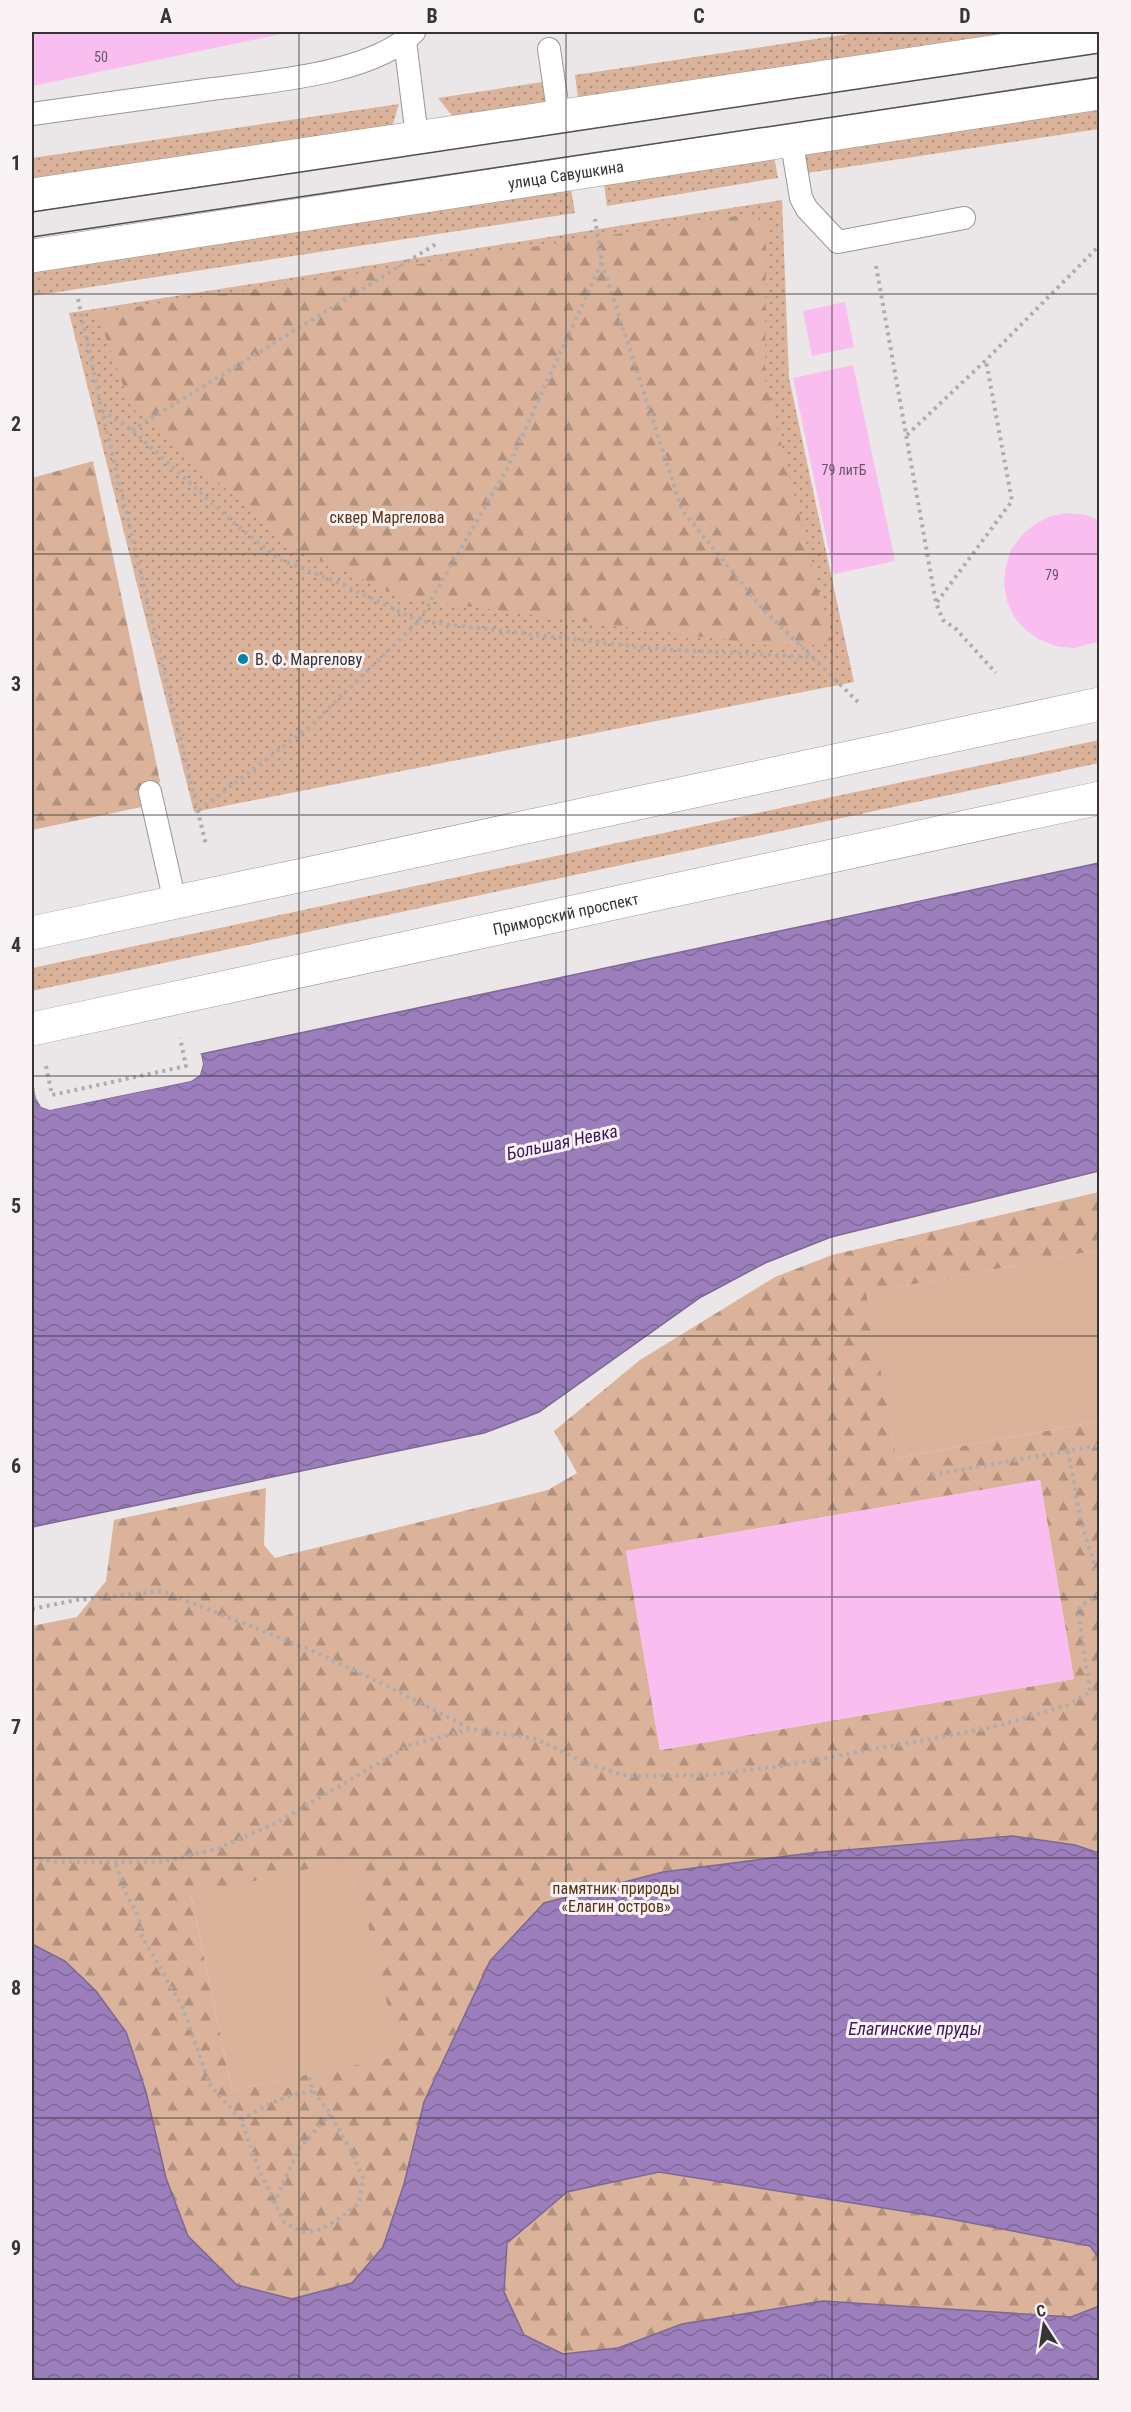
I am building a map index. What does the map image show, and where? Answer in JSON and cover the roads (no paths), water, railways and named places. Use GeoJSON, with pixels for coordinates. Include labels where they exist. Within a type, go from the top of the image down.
{"type":"FeatureCollection","features":[{"type":"Feature","properties":{"kind":"main road"},"geometry":{"type":"LineString","coordinates":[[32,195],[1100,36]]}},
{"type":"Feature","properties":{"kind":"main road","name":"улица Савушкина"},"geometry":{"type":"LineString","coordinates":[[32,256],[791,138],[1100,93]]}},
{"type":"Feature","properties":{"kind":"main road"},"geometry":{"type":"LineString","coordinates":[[32,933],[1100,704]]}},
{"type":"Feature","properties":{"kind":"main road","name":"Приморский проспект"},"geometry":{"type":"LineString","coordinates":[[32,1029],[1100,798]]}},
{"type":"Feature","properties":{"kind":"lane"},"geometry":{"type":"LineString","coordinates":[[32,114],[307,75],[357,64],[410,36],[417,137]]}},
{"type":"Feature","properties":{"kind":"lane"},"geometry":{"type":"LineString","coordinates":[[549,49],[559,117]]}},
{"type":"Feature","properties":{"kind":"lane"},"geometry":{"type":"LineString","coordinates":[[791,138],[798,185],[807,210],[838,242],[964,218]]}},
{"type":"Feature","properties":{"kind":"lane"},"geometry":{"type":"LineString","coordinates":[[150,792],[175,902]]}},
{"type":"Feature","properties":{"kind":"water","name":"Большая Невка"},"geometry":{"type":"Polygon","coordinates":[[[1099,863],[1099,1171],[831,1237],[765,1263],[701,1297],[539,1412],[484,1433],[32,1527],[32,1090],[34,1089],[41,1107],[50,1110],[191,1081],[200,1075],[203,1064],[201,1054],[1099,863]]]}},
{"type":"Feature","properties":{"kind":"water","name":"Елагинские пруды"},"geometry":{"type":"Polygon","coordinates":[[[1012,1836],[1075,1845],[1099,1853],[1099,2258],[1090,2246],[940,2217],[659,2172],[567,2192],[507,2243],[504,2292],[524,2335],[563,2354],[618,2348],[682,2324],[823,2301],[1071,2317],[1099,2306],[1099,2380],[32,2380],[32,1944],[65,1961],[96,1991],[126,2032],[146,2092],[166,2178],[188,2236],[237,2285],[292,2299],[352,2283],[383,2247],[404,2184],[424,2102],[490,1961],[544,1903],[663,1872],[811,1853],[1012,1836]]]}},
{"type":"Feature","properties":{"kind":"tram line"},"geometry":{"type":"LineString","coordinates":[[32,212],[1100,53]]}},
{"type":"Feature","properties":{"kind":"tram line"},"geometry":{"type":"LineString","coordinates":[[32,237],[1100,77]]}},
{"type":"Feature","properties":{"kind":"place","name":"В. Ф. Маргелову"},"geometry":{"type":"Point","coordinates":[243,659]}},
{"type":"Feature","properties":{"kind":"park label","name":"сквер Маргелова"},"geometry":{"type":"Point","coordinates":[387,517]}},
{"type":"Feature","properties":{"kind":"park label","name":"памятник природы «Елагин остров»"},"geometry":{"type":"Point","coordinates":[616,1897]}}]}
